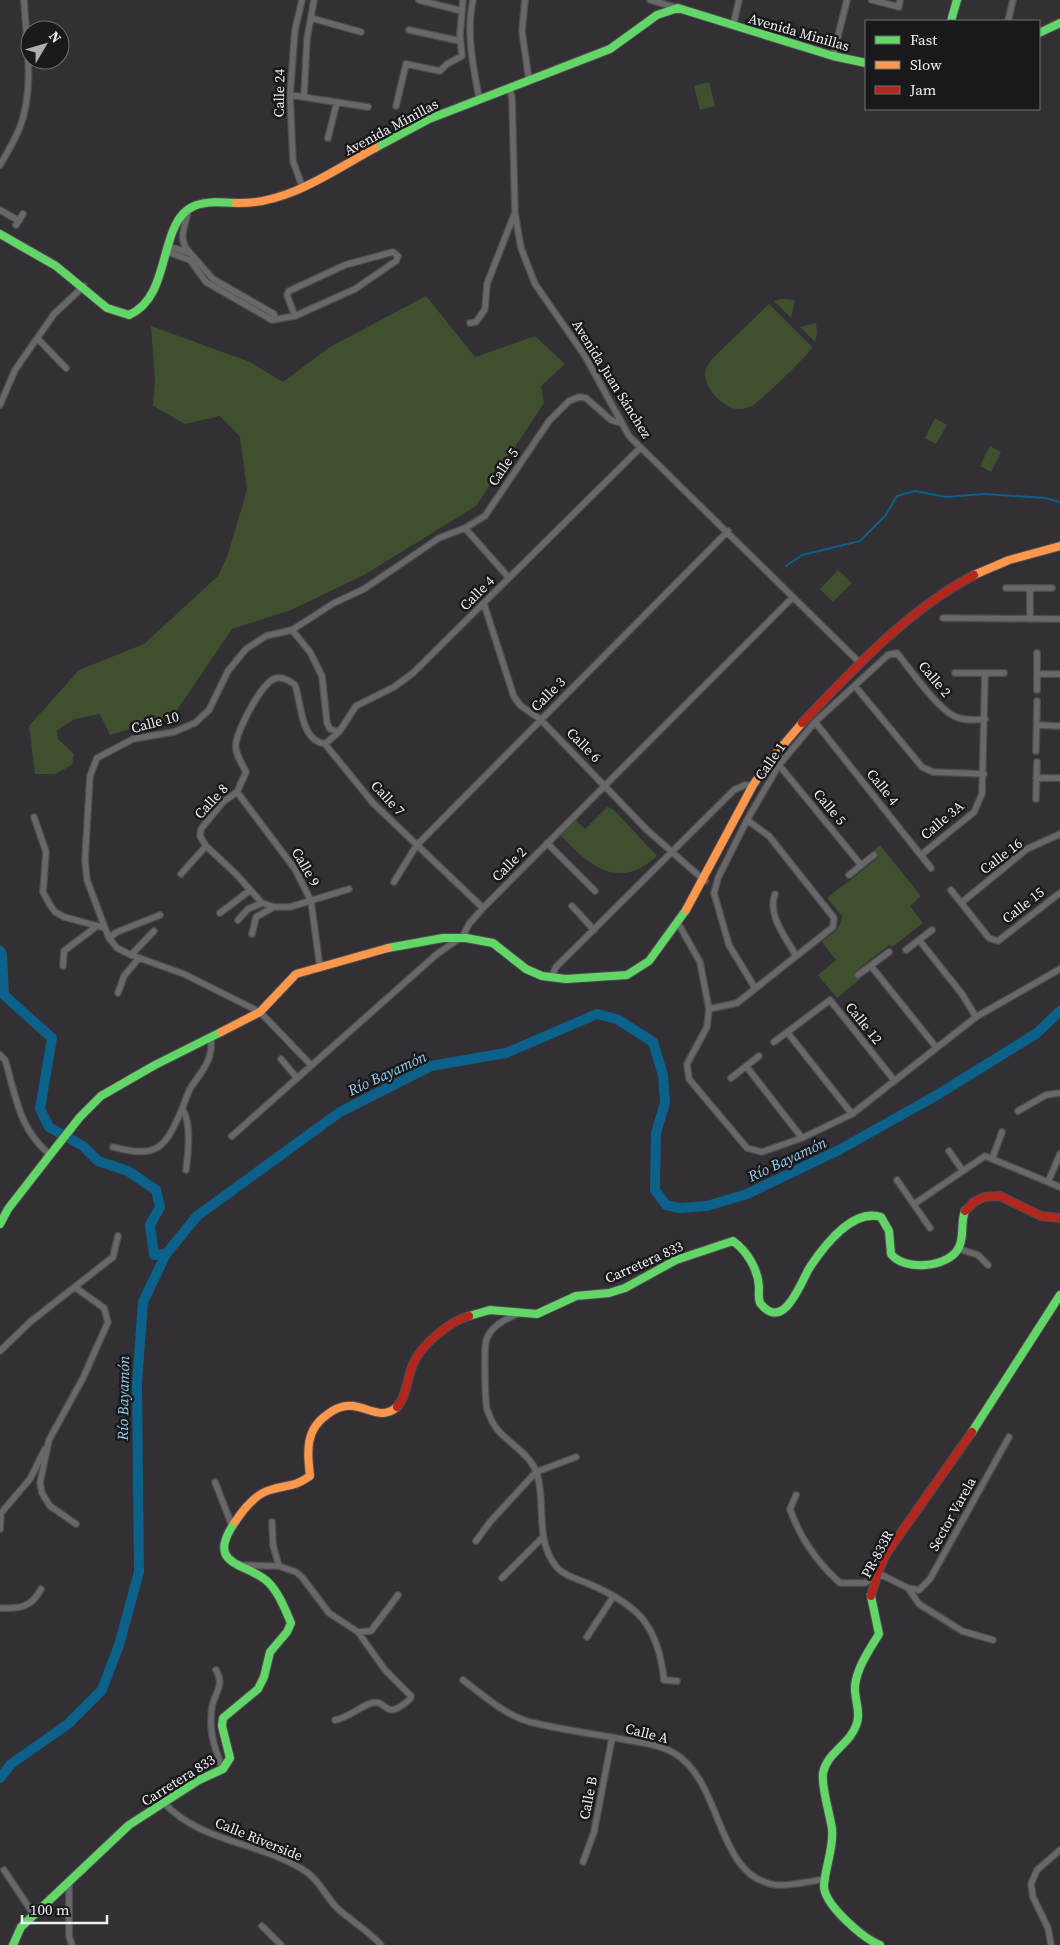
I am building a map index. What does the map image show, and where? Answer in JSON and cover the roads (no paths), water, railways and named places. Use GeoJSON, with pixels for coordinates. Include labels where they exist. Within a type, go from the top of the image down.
{"type":"FeatureCollection","features":[{"type":"Feature","properties":{"kind":"street"},"geometry":{"type":"LineString","coordinates":[[0,165],[20,128],[26,106],[28,84],[24,0]]}},
{"type":"Feature","properties":{"kind":"street","name":"Calle 24"},"geometry":{"type":"LineString","coordinates":[[302,0],[295,30],[290,95],[293,161],[302,186]]}},
{"type":"Feature","properties":{"kind":"street"},"geometry":{"type":"LineString","coordinates":[[304,96],[314,0]]}},
{"type":"Feature","properties":{"kind":"street"},"geometry":{"type":"LineString","coordinates":[[419,0],[462,11]]}},
{"type":"Feature","properties":{"kind":"street"},"geometry":{"type":"LineString","coordinates":[[396,106],[406,64],[440,71],[447,64],[462,56],[460,41],[462,0]]}},
{"type":"Feature","properties":{"kind":"street"},"geometry":{"type":"LineString","coordinates":[[473,0],[470,47],[479,98]]}},
{"type":"Feature","properties":{"kind":"street"},"geometry":{"type":"LineString","coordinates":[[525,0],[522,31],[529,81]]}},
{"type":"Feature","properties":{"kind":"street"},"geometry":{"type":"LineString","coordinates":[[650,0],[678,8]]}},
{"type":"Feature","properties":{"kind":"street"},"geometry":{"type":"LineString","coordinates":[[733,26],[740,0]]}},
{"type":"Feature","properties":{"kind":"street"},"geometry":{"type":"LineString","coordinates":[[832,56],[847,0]]}},
{"type":"Feature","properties":{"kind":"street"},"geometry":{"type":"LineString","coordinates":[[872,0],[899,7],[900,0]]}},
{"type":"Feature","properties":{"kind":"street"},"geometry":{"type":"LineString","coordinates":[[951,20],[957,0]]}},
{"type":"Feature","properties":{"kind":"street"},"geometry":{"type":"LineString","coordinates":[[1008,20],[1013,0]]}},
{"type":"Feature","properties":{"kind":"street","name":"Avenida Minillas"},"geometry":{"type":"LineString","coordinates":[[188,210],[201,203],[254,203],[280,198],[429,119],[479,98],[529,81],[610,49],[657,15],[678,8],[832,56],[865,63]]}},
{"type":"Feature","properties":{"kind":"street"},"geometry":{"type":"LineString","coordinates":[[311,18],[361,32]]}},
{"type":"Feature","properties":{"kind":"street"},"geometry":{"type":"LineString","coordinates":[[1040,32],[1060,22]]}},
{"type":"Feature","properties":{"kind":"street"},"geometry":{"type":"LineString","coordinates":[[409,30],[460,41]]}},
{"type":"Feature","properties":{"kind":"street","name":"Avenida Juan Sánchez"},"geometry":{"type":"LineString","coordinates":[[509,87],[512,98],[515,213],[521,248],[535,284],[585,356],[622,423],[640,448],[728,531],[861,664]]}},
{"type":"Feature","properties":{"kind":"street"},"geometry":{"type":"LineString","coordinates":[[290,95],[368,107]]}},
{"type":"Feature","properties":{"kind":"street"},"geometry":{"type":"LineString","coordinates":[[328,138],[337,102]]}},
{"type":"Feature","properties":{"kind":"street"},"geometry":{"type":"LineString","coordinates":[[0,210],[18,223],[23,214]]}},
{"type":"Feature","properties":{"kind":"street"},"geometry":{"type":"LineString","coordinates":[[0,234],[47,258],[84,286],[111,311],[127,316],[138,314],[153,297],[171,233],[188,210]]}},
{"type":"Feature","properties":{"kind":"street"},"geometry":{"type":"LineString","coordinates":[[188,210],[182,242],[190,253],[213,279],[274,314],[276,319]]}},
{"type":"Feature","properties":{"kind":"street"},"geometry":{"type":"LineString","coordinates":[[470,323],[476,322],[485,309],[487,284],[515,213]]}},
{"type":"Feature","properties":{"kind":"street"},"geometry":{"type":"LineString","coordinates":[[166,249],[190,253]]}},
{"type":"Feature","properties":{"kind":"street"},"geometry":{"type":"LineString","coordinates":[[166,249],[185,257],[193,263],[206,282],[268,318],[276,319],[295,316],[355,289],[389,266],[398,256],[393,252],[345,265],[289,291],[287,295],[288,300],[295,316]]}},
{"type":"Feature","properties":{"kind":"street"},"geometry":{"type":"LineString","coordinates":[[384,255],[389,266]]}},
{"type":"Feature","properties":{"kind":"street"},"geometry":{"type":"LineString","coordinates":[[0,405],[15,370],[38,340],[54,314],[84,286]]}},
{"type":"Feature","properties":{"kind":"street"},"geometry":{"type":"LineString","coordinates":[[38,340],[66,368]]}},
{"type":"Feature","properties":{"kind":"street","name":"Calle 5"},"geometry":{"type":"LineString","coordinates":[[344,599],[364,589],[438,538],[465,528],[485,516],[549,421],[569,401],[579,397],[586,398],[611,420],[622,423]]}},
{"type":"Feature","properties":{"kind":"street","name":"Calle 4"},"geometry":{"type":"LineString","coordinates":[[325,744],[339,732],[356,706],[394,687],[413,672],[640,448]]}},
{"type":"Feature","properties":{"kind":"street"},"geometry":{"type":"LineString","coordinates":[[465,528],[510,578]]}},
{"type":"Feature","properties":{"kind":"street","name":"Calle 3"},"geometry":{"type":"LineString","coordinates":[[394,882],[416,846],[728,531]]}},
{"type":"Feature","properties":{"kind":"street"},"geometry":{"type":"LineString","coordinates":[[0,1224],[8,1209],[73,1125],[100,1096],[155,1064],[211,1038],[260,1012],[290,978],[396,946],[463,936],[498,945],[530,972],[551,978],[627,975],[634,973],[648,961],[678,923],[705,880],[753,786],[783,741],[874,651],[898,630],[961,582],[1014,558],[1060,546]]}},
{"type":"Feature","properties":{"kind":"street"},"geometry":{"type":"LineString","coordinates":[[1006,588],[1052,588]]}},
{"type":"Feature","properties":{"kind":"street"},"geometry":{"type":"LineString","coordinates":[[1030,588],[1030,619]]}},
{"type":"Feature","properties":{"kind":"street","name":"Calle 2"},"geometry":{"type":"LineString","coordinates":[[232,1136],[437,954],[463,936],[469,924],[482,908],[794,598]]}},
{"type":"Feature","properties":{"kind":"street","name":"Calle 10"},"geometry":{"type":"LineString","coordinates":[[311,1065],[260,1012],[184,974],[130,955],[117,948],[109,938],[87,880],[85,860],[90,776],[97,758],[133,739],[174,732],[195,723],[208,710],[228,671],[246,649],[266,636],[292,630],[344,599]]}},
{"type":"Feature","properties":{"kind":"street","name":"Calle 6"},"geometry":{"type":"LineString","coordinates":[[484,604],[514,697],[521,706],[540,719],[606,785],[647,830],[705,880]]}},
{"type":"Feature","properties":{"kind":"street"},"geometry":{"type":"LineString","coordinates":[[944,618],[1060,619]]}},
{"type":"Feature","properties":{"kind":"street"},"geometry":{"type":"LineString","coordinates":[[292,630],[310,652],[322,676],[327,723],[330,729],[339,732]]}},
{"type":"Feature","properties":{"kind":"street"},"geometry":{"type":"LineString","coordinates":[[874,651],[883,660]]}},
{"type":"Feature","properties":{"kind":"street","name":"Calle 2"},"geometry":{"type":"LineString","coordinates":[[883,660],[888,655],[897,653],[944,709],[954,716],[968,720],[985,719]]}},
{"type":"Feature","properties":{"kind":"street"},"geometry":{"type":"LineString","coordinates":[[1037,653],[1037,690]]}},
{"type":"Feature","properties":{"kind":"street","name":"Calle 1"},"geometry":{"type":"LineString","coordinates":[[755,988],[728,945],[714,893],[718,878],[747,820],[779,765],[815,722],[883,660]]}},
{"type":"Feature","properties":{"kind":"street"},"geometry":{"type":"LineString","coordinates":[[955,673],[1004,673]]}},
{"type":"Feature","properties":{"kind":"street","name":"Calle 3A"},"geometry":{"type":"LineString","coordinates":[[921,855],[974,812],[982,794],[984,774],[985,673]]}},
{"type":"Feature","properties":{"kind":"street"},"geometry":{"type":"LineString","coordinates":[[1037,674],[1060,674]]}},
{"type":"Feature","properties":{"kind":"street","name":"Calle 8"},"geometry":{"type":"LineString","coordinates":[[206,846],[200,836],[201,829],[223,802],[237,792],[246,772],[236,750],[236,742],[258,695],[272,679],[279,677],[295,685],[298,694]]}},
{"type":"Feature","properties":{"kind":"street"},"geometry":{"type":"LineString","coordinates":[[855,686],[922,767],[933,772],[984,774]]}},
{"type":"Feature","properties":{"kind":"street","name":"Calle 7"},"geometry":{"type":"LineString","coordinates":[[298,694],[308,735],[316,742],[325,744],[373,803],[482,908]]}},
{"type":"Feature","properties":{"kind":"street"},"geometry":{"type":"LineString","coordinates":[[1036,751],[1037,701]]}},
{"type":"Feature","properties":{"kind":"street","name":"Calle 4"},"geometry":{"type":"LineString","coordinates":[[815,722],[931,868]]}},
{"type":"Feature","properties":{"kind":"street"},"geometry":{"type":"LineString","coordinates":[[1037,726],[1060,726]]}},
{"type":"Feature","properties":{"kind":"street"},"geometry":{"type":"LineString","coordinates":[[1036,762],[1036,799]]}},
{"type":"Feature","properties":{"kind":"street","name":"Calle 5"},"geometry":{"type":"LineString","coordinates":[[779,765],[862,865]]}},
{"type":"Feature","properties":{"kind":"street"},"geometry":{"type":"LineString","coordinates":[[1036,778],[1060,778]]}},
{"type":"Feature","properties":{"kind":"street","name":"Calle 1"},"geometry":{"type":"LineString","coordinates":[[551,978],[556,967],[734,790],[744,785],[753,786]]}},
{"type":"Feature","properties":{"kind":"street","name":"Calle 9"},"geometry":{"type":"LineString","coordinates":[[237,792],[295,869],[311,901],[320,968]]}},
{"type":"Feature","properties":{"kind":"street"},"geometry":{"type":"LineString","coordinates":[[34,817],[46,852],[43,892],[55,912],[64,917],[105,928]]}},
{"type":"Feature","properties":{"kind":"street"},"geometry":{"type":"LineString","coordinates":[[710,1009],[737,1003],[833,927],[834,918],[769,836],[747,820]]}},
{"type":"Feature","properties":{"kind":"street","name":"Calle 16"},"geometry":{"type":"LineString","coordinates":[[961,903],[1028,849],[1060,834]]}},
{"type":"Feature","properties":{"kind":"street"},"geometry":{"type":"LineString","coordinates":[[548,843],[595,891]]}},
{"type":"Feature","properties":{"kind":"street"},"geometry":{"type":"LineString","coordinates":[[180,874],[206,846],[235,873],[249,891],[262,902],[274,907],[290,908],[349,889]]}},
{"type":"Feature","properties":{"kind":"street"},"geometry":{"type":"LineString","coordinates":[[849,875],[874,855]]}},
{"type":"Feature","properties":{"kind":"street"},"geometry":{"type":"LineString","coordinates":[[951,890],[961,903]]}},
{"type":"Feature","properties":{"kind":"street"},"geometry":{"type":"LineString","coordinates":[[220,913],[249,891]]}},
{"type":"Feature","properties":{"kind":"street","name":"Calle 15"},"geometry":{"type":"LineString","coordinates":[[961,903],[989,938],[998,941],[1060,893]]}},
{"type":"Feature","properties":{"kind":"street"},"geometry":{"type":"LineString","coordinates":[[775,894],[772,904],[774,916],[796,956]]}},
{"type":"Feature","properties":{"kind":"street"},"geometry":{"type":"LineString","coordinates":[[238,920],[248,909],[262,902]]}},
{"type":"Feature","properties":{"kind":"street"},"geometry":{"type":"LineString","coordinates":[[572,906],[594,930]]}},
{"type":"Feature","properties":{"kind":"street"},"geometry":{"type":"LineString","coordinates":[[252,934],[256,918],[274,907]]}},
{"type":"Feature","properties":{"kind":"street"},"geometry":{"type":"LineString","coordinates":[[109,938],[117,932],[160,915]]}},
{"type":"Feature","properties":{"kind":"street"},"geometry":{"type":"LineString","coordinates":[[678,923],[700,962],[710,1009],[706,1027],[687,1064],[689,1079],[747,1148],[762,1152],[802,1138],[852,1114],[976,1017],[1060,969]]}},
{"type":"Feature","properties":{"kind":"street"},"geometry":{"type":"LineString","coordinates":[[63,966],[64,951],[96,926]]}},
{"type":"Feature","properties":{"kind":"street"},"geometry":{"type":"LineString","coordinates":[[906,950],[932,930]]}},
{"type":"Feature","properties":{"kind":"street"},"geometry":{"type":"LineString","coordinates":[[130,955],[154,931]]}},
{"type":"Feature","properties":{"kind":"street"},"geometry":{"type":"LineString","coordinates":[[919,940],[962,994],[976,1017]]}},
{"type":"Feature","properties":{"kind":"street"},"geometry":{"type":"LineString","coordinates":[[858,975],[889,952]]}},
{"type":"Feature","properties":{"kind":"street"},"geometry":{"type":"LineString","coordinates":[[118,993],[124,976],[139,958]]}},
{"type":"Feature","properties":{"kind":"street"},"geometry":{"type":"LineString","coordinates":[[871,966],[936,1047]]}},
{"type":"Feature","properties":{"kind":"street","name":"Calle 12"},"geometry":{"type":"LineString","coordinates":[[787,1032],[830,1000],[894,1080]]}},
{"type":"Feature","properties":{"kind":"street"},"geometry":{"type":"LineString","coordinates":[[774,1042],[787,1032],[852,1114]]}},
{"type":"Feature","properties":{"kind":"street"},"geometry":{"type":"LineString","coordinates":[[113,1147],[129,1151],[154,1150],[169,1138],[190,1089],[208,1066],[212,1049],[211,1038]]}},
{"type":"Feature","properties":{"kind":"street"},"geometry":{"type":"LineString","coordinates":[[0,1055],[6,1060],[24,1126],[34,1141],[50,1155]]}},
{"type":"Feature","properties":{"kind":"street"},"geometry":{"type":"LineString","coordinates":[[731,1078],[759,1056]]}},
{"type":"Feature","properties":{"kind":"street"},"geometry":{"type":"LineString","coordinates":[[282,1060],[297,1078]]}},
{"type":"Feature","properties":{"kind":"street"},"geometry":{"type":"LineString","coordinates":[[746,1066],[802,1138]]}},
{"type":"Feature","properties":{"kind":"street"},"geometry":{"type":"LineString","coordinates":[[1018,1111],[1046,1095],[1060,1093]]}},
{"type":"Feature","properties":{"kind":"street"},"geometry":{"type":"LineString","coordinates":[[182,1109],[185,1113],[188,1142],[186,1170]]}},
{"type":"Feature","properties":{"kind":"street"},"geometry":{"type":"LineString","coordinates":[[992,1159],[1002,1132]]}},
{"type":"Feature","properties":{"kind":"street"},"geometry":{"type":"LineString","coordinates":[[949,1151],[963,1171]]}},
{"type":"Feature","properties":{"kind":"street"},"geometry":{"type":"LineString","coordinates":[[1048,1182],[1060,1154]]}},
{"type":"Feature","properties":{"kind":"street"},"geometry":{"type":"LineString","coordinates":[[914,1204],[985,1156],[1060,1187]]}},
{"type":"Feature","properties":{"kind":"street"},"geometry":{"type":"LineString","coordinates":[[897,1180],[930,1228]]}},
{"type":"Feature","properties":{"kind":"street"},"geometry":{"type":"LineString","coordinates":[[988,1265],[978,1255],[959,1249],[964,1212],[975,1202],[986,1196],[1002,1196],[1042,1217],[1060,1218]]}},
{"type":"Feature","properties":{"kind":"street","name":"Carretera 833"},"geometry":{"type":"LineString","coordinates":[[231,1524],[243,1510],[268,1490],[294,1486],[310,1476],[308,1443],[310,1435],[314,1424],[330,1412],[345,1405],[369,1412],[390,1413],[398,1405],[416,1359],[440,1332],[457,1319],[490,1310],[537,1314],[576,1296],[609,1293],[624,1288],[676,1260],[733,1241],[743,1248],[749,1258],[759,1288],[758,1299],[764,1308],[772,1312],[782,1311],[794,1300],[810,1267],[826,1247],[857,1217],[864,1214],[872,1213],[884,1220],[888,1227],[891,1254],[902,1264],[914,1266],[940,1261],[952,1256],[959,1249]]}},
{"type":"Feature","properties":{"kind":"street"},"geometry":{"type":"LineString","coordinates":[[0,1351],[30,1322],[76,1288],[113,1257],[118,1236]]}},
{"type":"Feature","properties":{"kind":"street"},"geometry":{"type":"LineString","coordinates":[[0,1529],[2,1513],[30,1479],[83,1378],[108,1322],[104,1308],[76,1288]]}},
{"type":"Feature","properties":{"kind":"street","name":"PR-833R"},"geometry":{"type":"LineString","coordinates":[[880,1945],[867,1940],[826,1896],[826,1879],[832,1832],[823,1774],[828,1760],[850,1739],[858,1722],[855,1685],[862,1664],[879,1634],[871,1600],[877,1576],[894,1543],[954,1460],[1041,1321],[1060,1295]]}},
{"type":"Feature","properties":{"kind":"street"},"geometry":{"type":"LineString","coordinates":[[519,1313],[496,1325],[486,1341],[486,1408],[497,1429],[525,1456],[536,1472],[541,1490],[543,1537],[551,1561],[557,1568],[637,1611],[645,1620],[659,1650],[664,1680],[677,1681]]}},
{"type":"Feature","properties":{"kind":"street","name":"Sector Varela"},"geometry":{"type":"LineString","coordinates":[[908,1588],[919,1590],[930,1579],[1009,1437]]}},
{"type":"Feature","properties":{"kind":"street"},"geometry":{"type":"LineString","coordinates":[[50,1440],[40,1483],[42,1494],[50,1506],[76,1524]]}},
{"type":"Feature","properties":{"kind":"street"},"geometry":{"type":"LineString","coordinates":[[476,1541],[490,1522],[536,1472],[576,1457]]}},
{"type":"Feature","properties":{"kind":"street"},"geometry":{"type":"LineString","coordinates":[[215,1482],[231,1524],[226,1538],[226,1551],[229,1560],[236,1565],[289,1568],[302,1577],[329,1613],[358,1632],[385,1670],[411,1696],[410,1699],[395,1710],[390,1711],[376,1702],[351,1715],[336,1720]]}},
{"type":"Feature","properties":{"kind":"street"},"geometry":{"type":"LineString","coordinates":[[796,1495],[790,1510],[796,1526],[809,1548],[840,1584],[864,1583],[882,1575],[908,1588],[918,1604],[962,1631],[994,1640]]}},
{"type":"Feature","properties":{"kind":"street"},"geometry":{"type":"LineString","coordinates":[[272,1522],[273,1545],[279,1566]]}},
{"type":"Feature","properties":{"kind":"street"},"geometry":{"type":"LineString","coordinates":[[502,1578],[543,1537]]}},
{"type":"Feature","properties":{"kind":"street","name":"Carretera 833"},"geometry":{"type":"LineString","coordinates":[[13,1945],[21,1927],[128,1826],[165,1804],[198,1780],[223,1769],[230,1758],[222,1726],[223,1718],[258,1689],[264,1677],[270,1652],[290,1629],[291,1623],[284,1607],[268,1583],[257,1574],[236,1565]]}},
{"type":"Feature","properties":{"kind":"street"},"geometry":{"type":"LineString","coordinates":[[0,1608],[26,1606],[36,1601],[41,1589]]}},
{"type":"Feature","properties":{"kind":"street"},"geometry":{"type":"LineString","coordinates":[[358,1632],[371,1631],[398,1595]]}},
{"type":"Feature","properties":{"kind":"street"},"geometry":{"type":"LineString","coordinates":[[586,1637],[613,1597]]}},
{"type":"Feature","properties":{"kind":"street"},"geometry":{"type":"LineString","coordinates":[[216,1670],[221,1686],[212,1705],[210,1725],[216,1752],[223,1769]]}},
{"type":"Feature","properties":{"kind":"street","name":"Calle A"},"geometry":{"type":"LineString","coordinates":[[463,1680],[509,1714],[529,1721],[649,1744],[674,1753],[689,1766],[717,1814],[726,1840],[744,1870],[759,1879],[777,1885],[826,1879]]}},
{"type":"Feature","properties":{"kind":"street","name":"Calle B"},"geometry":{"type":"LineString","coordinates":[[583,1862],[594,1832],[612,1738]]}},
{"type":"Feature","properties":{"kind":"street","name":"Calle Riverside"},"geometry":{"type":"LineString","coordinates":[[165,1804],[175,1814],[196,1828],[280,1859],[309,1874],[337,1908],[381,1945]]}},
{"type":"Feature","properties":{"kind":"street"},"geometry":{"type":"LineString","coordinates":[[1051,1945],[1048,1928],[1033,1897],[1031,1884],[1037,1870],[1060,1850]]}},
{"type":"Feature","properties":{"kind":"street"},"geometry":{"type":"LineString","coordinates":[[4,1870],[34,1915]]}},
{"type":"Feature","properties":{"kind":"street"},"geometry":{"type":"LineString","coordinates":[[69,1882],[69,1936],[72,1945]]}},
{"type":"Feature","properties":{"kind":"street"},"geometry":{"type":"LineString","coordinates":[[262,1926],[281,1945]]}},
{"type":"Feature","properties":{"kind":"waterway"},"geometry":{"type":"LineString","coordinates":[[786,566],[802,555],[860,541],[885,516],[897,496],[915,491],[946,497],[984,494],[1045,498],[1060,502]]}},
{"type":"Feature","properties":{"kind":"waterway"},"geometry":{"type":"LineString","coordinates":[[0,951],[2,954],[4,995],[52,1038],[40,1109],[49,1127],[83,1146],[98,1161],[128,1171],[156,1190],[160,1207],[150,1225],[154,1255],[166,1254]]}},
{"type":"Feature","properties":{"kind":"waterway","name":"Río Bayamón"},"geometry":{"type":"LineString","coordinates":[[0,1778],[11,1764],[68,1724],[102,1690],[119,1645],[139,1572],[137,1383],[143,1302],[166,1254],[197,1216],[340,1112],[431,1066],[506,1053],[597,1014],[617,1019],[653,1042],[663,1075],[665,1103],[656,1133],[655,1190],[666,1205],[680,1208],[707,1206],[747,1194],[839,1150],[937,1095],[1037,1033],[1060,1011]]}}]}
